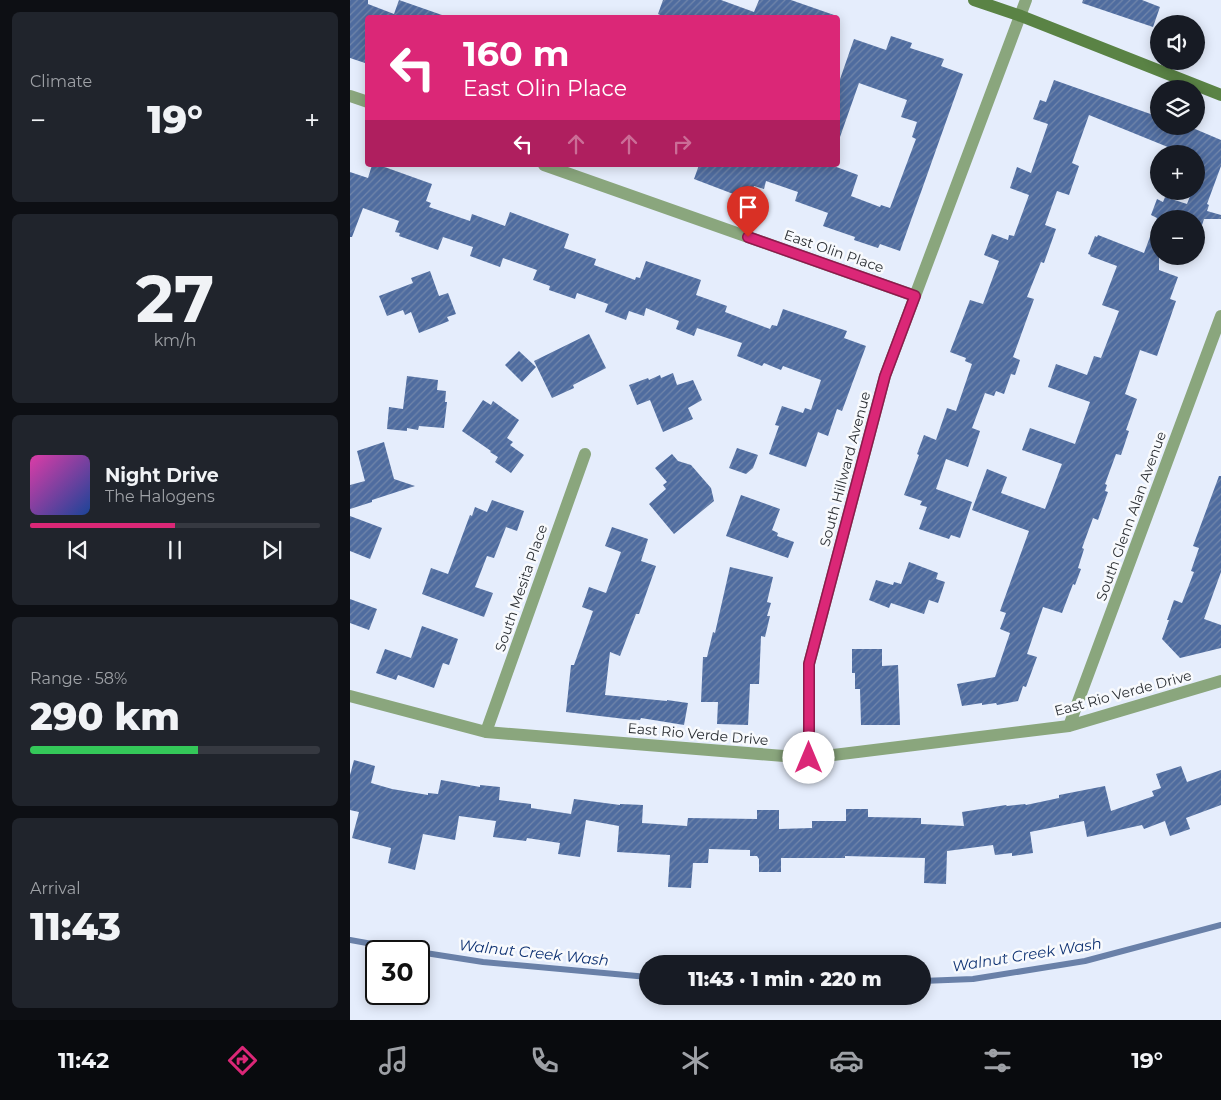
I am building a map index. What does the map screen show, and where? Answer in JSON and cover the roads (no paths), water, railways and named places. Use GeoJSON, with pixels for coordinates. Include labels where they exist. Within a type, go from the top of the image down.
{"type":"FeatureCollection","features":[{"type":"Feature","properties":{"kind":"street"},"geometry":{"type":"LineString","coordinates":[[974,0],[1021,16],[1221,95]]}},
{"type":"Feature","properties":{"kind":"street","name":"South Hillward Avenue"},"geometry":{"type":"LineString","coordinates":[[809,758],[809,664],[885,376],[1026,0]]}},
{"type":"Feature","properties":{"kind":"street"},"geometry":{"type":"LineString","coordinates":[[350,96],[365,101]]}},
{"type":"Feature","properties":{"kind":"street","name":"East Olin Place"},"geometry":{"type":"LineString","coordinates":[[550,167],[915,296]]}},
{"type":"Feature","properties":{"kind":"street","name":"South Glenn Alan Avenue"},"geometry":{"type":"LineString","coordinates":[[1068,726],[1221,316]]}},
{"type":"Feature","properties":{"kind":"street","name":"South Mesita Place"},"geometry":{"type":"LineString","coordinates":[[486,732],[585,454]]}},
{"type":"Feature","properties":{"kind":"street","name":"East Rio Verde Drive"},"geometry":{"type":"LineString","coordinates":[[350,696],[486,732],[809,758],[1068,726],[1221,681]]}},
{"type":"Feature","properties":{"kind":"waterway","name":"Walnut Creek Wash"},"geometry":{"type":"LineString","coordinates":[[931,981],[973,979],[1085,961],[1221,925]]}},
{"type":"Feature","properties":{"kind":"waterway","name":"Walnut Creek Wash"},"geometry":{"type":"LineString","coordinates":[[350,940],[365,943]]}},
{"type":"Feature","properties":{"kind":"waterway","name":"Walnut Creek Wash"},"geometry":{"type":"LineString","coordinates":[[430,954],[483,962],[639,976]]}}]}
